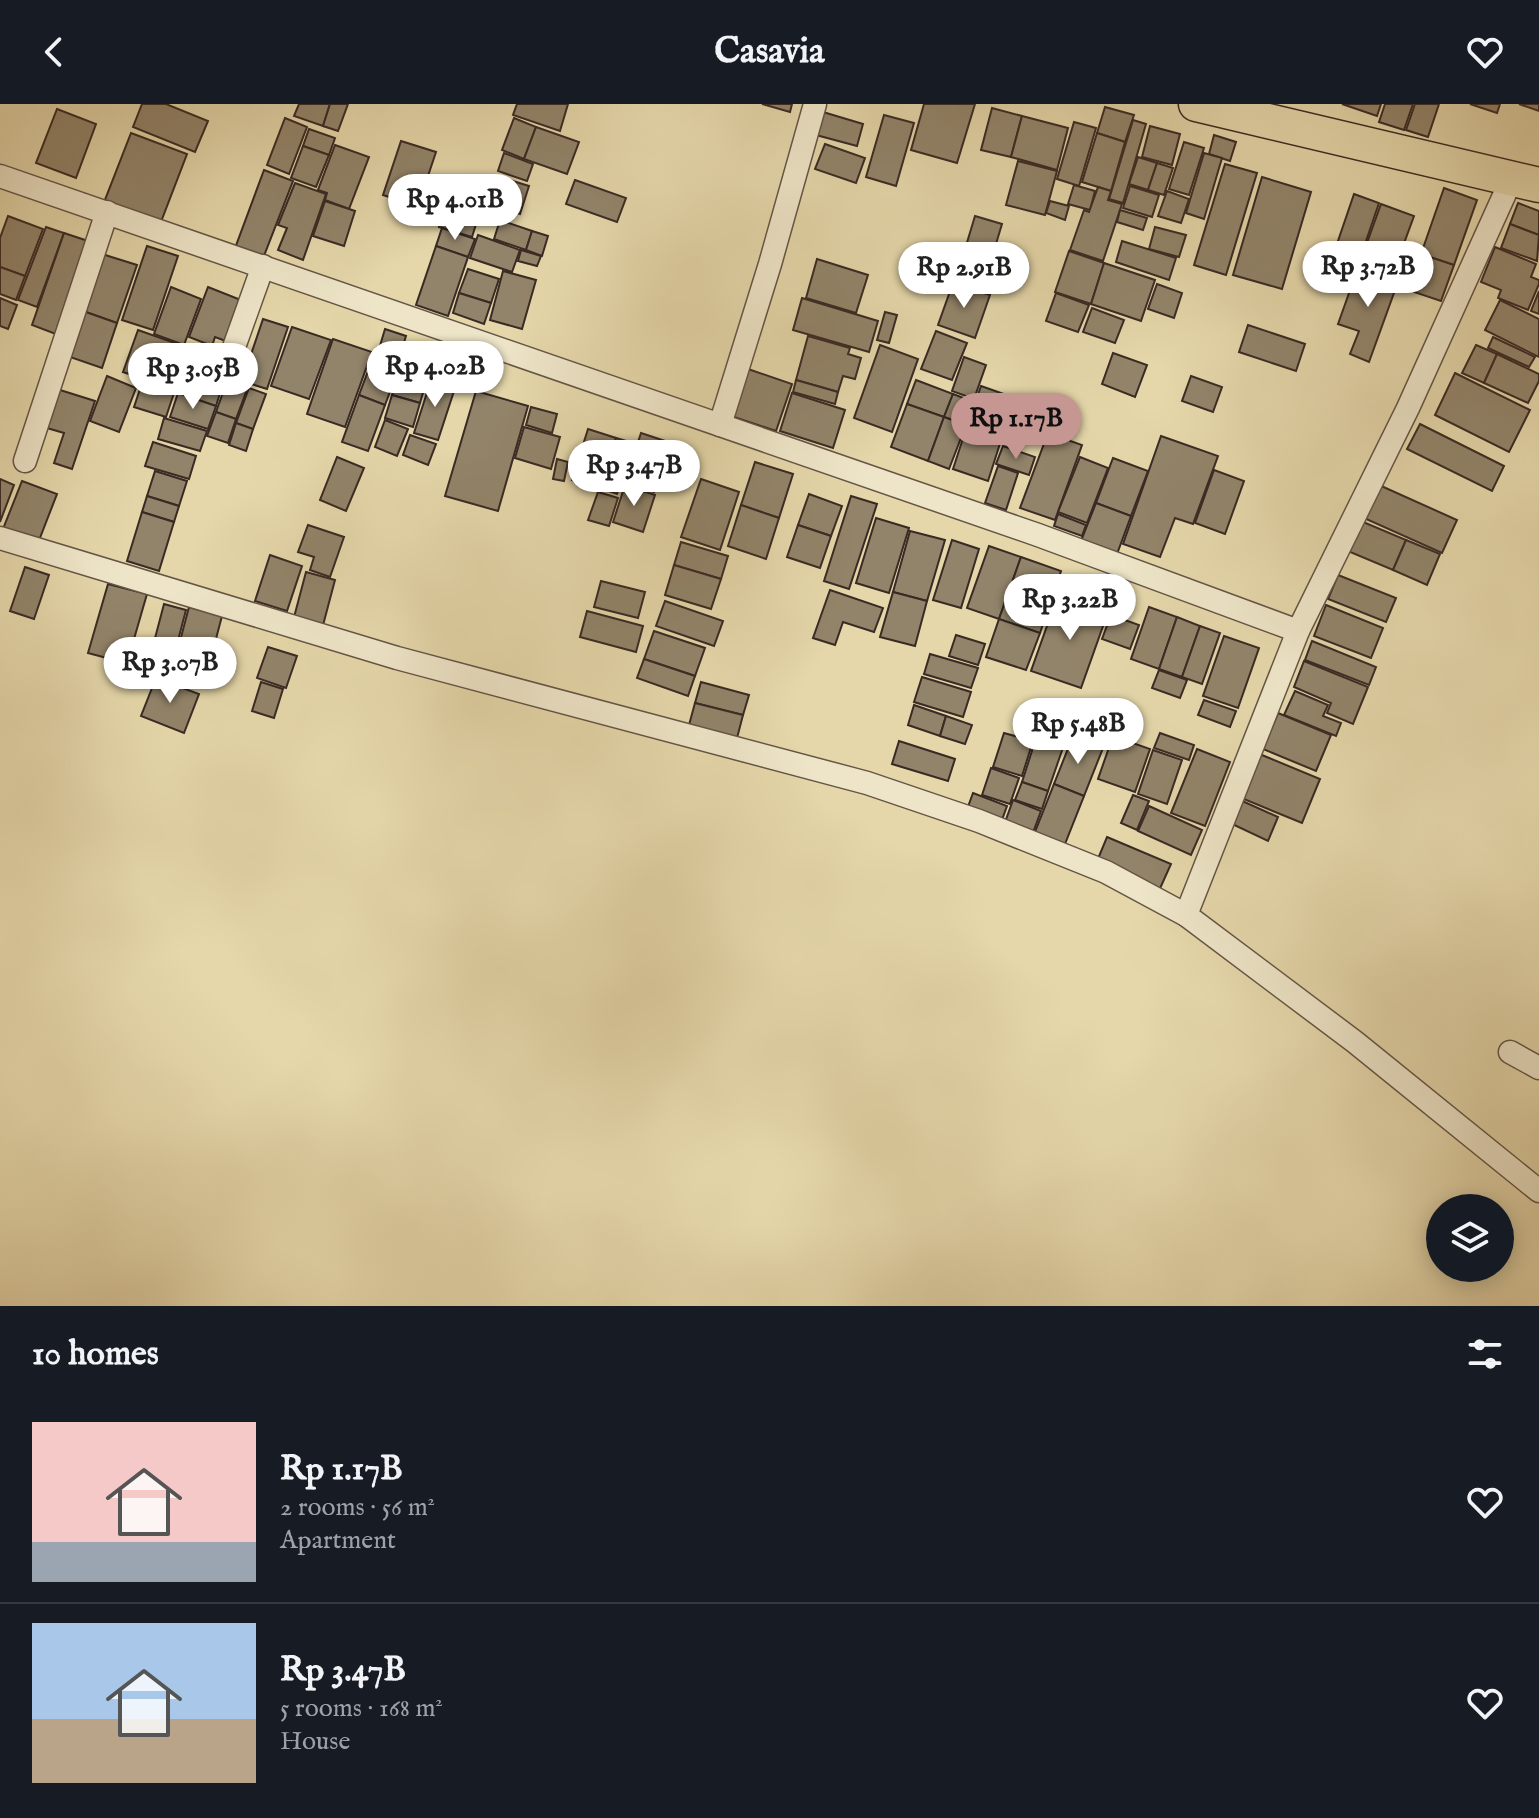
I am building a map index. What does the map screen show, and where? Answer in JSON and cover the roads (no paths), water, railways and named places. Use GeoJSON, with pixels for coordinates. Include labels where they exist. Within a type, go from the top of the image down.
{"type":"FeatureCollection","features":[{"type":"Feature","properties":{"kind":"main road"},"geometry":{"type":"LineString","coordinates":[[1196,104],[1526,181]]}},
{"type":"Feature","properties":{"kind":"street"},"geometry":{"type":"LineString","coordinates":[[720,425],[815,104]]}},
{"type":"Feature","properties":{"kind":"street"},"geometry":{"type":"LineString","coordinates":[[0,176],[1038,535],[1298,631]]}},
{"type":"Feature","properties":{"kind":"street"},"geometry":{"type":"LineString","coordinates":[[1186,915],[1298,631],[1408,408],[1526,181]]}},
{"type":"Feature","properties":{"kind":"street"},"geometry":{"type":"LineString","coordinates":[[25,461],[107,212]]}},
{"type":"Feature","properties":{"kind":"street"},"geometry":{"type":"LineString","coordinates":[[233,350],[263,266]]}},
{"type":"Feature","properties":{"kind":"street"},"geometry":{"type":"LineString","coordinates":[[0,538],[397,658],[867,783],[979,821],[1106,872],[1186,915],[1355,1042],[1539,1191]]}},
{"type":"Feature","properties":{"kind":"street"},"geometry":{"type":"LineString","coordinates":[[1510,1052],[1539,1068]]}}]}
